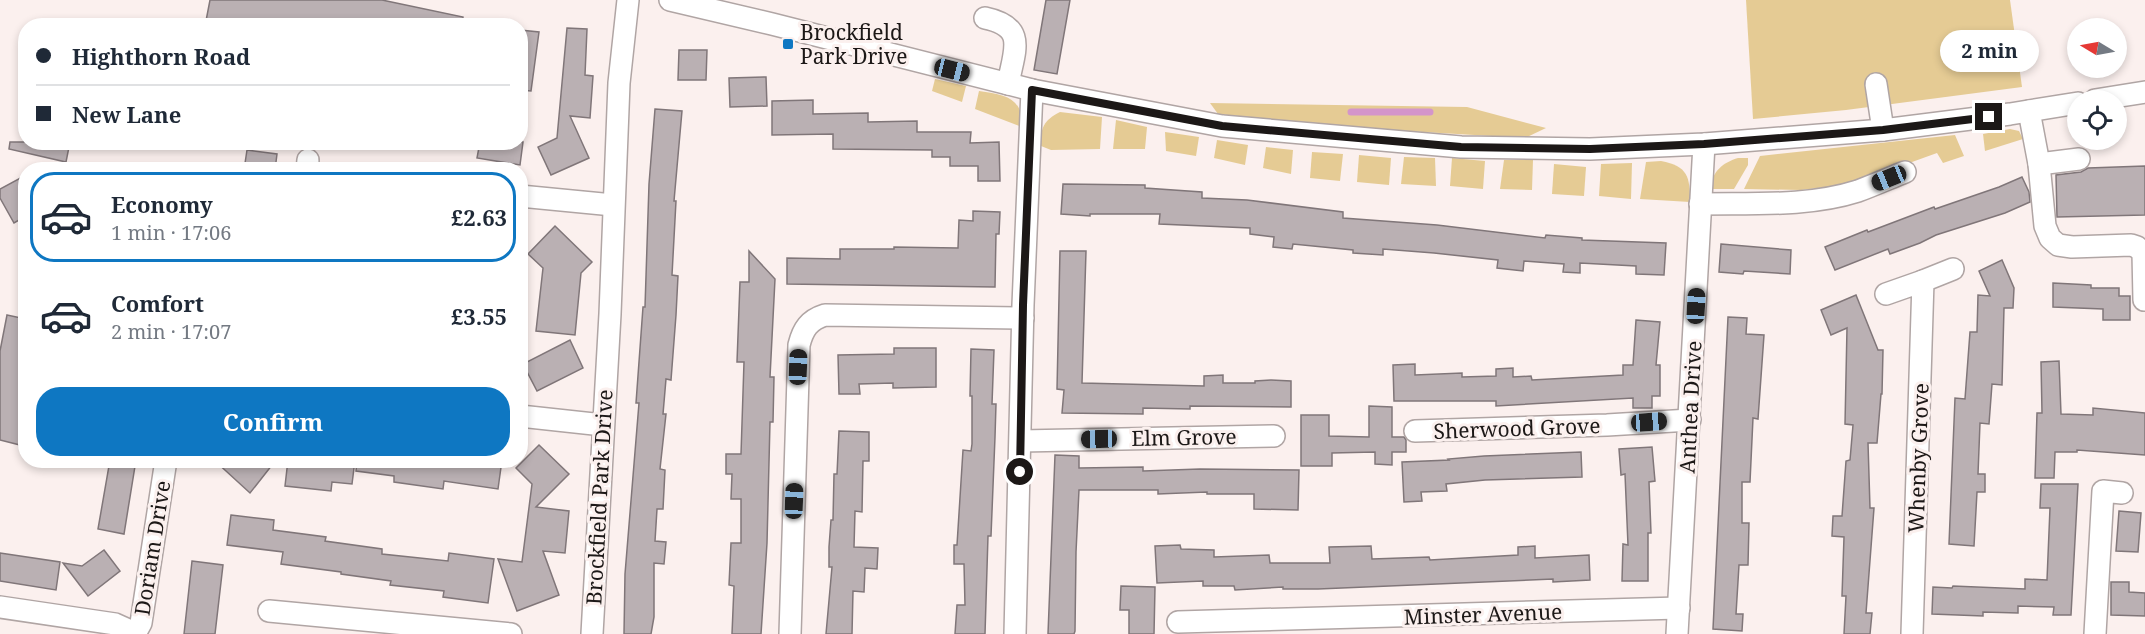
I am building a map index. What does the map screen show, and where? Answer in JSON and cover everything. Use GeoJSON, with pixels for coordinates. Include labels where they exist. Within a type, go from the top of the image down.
{"type":"FeatureCollection","features":[{"type":"Feature","properties":{"kind":"street","name":"Brockfield Park Drive"},"geometry":{"type":"LineString","coordinates":[[592,634],[613,205],[620,83],[628,0]]}},
{"type":"Feature","properties":{"kind":"street"},"geometry":{"type":"LineString","coordinates":[[670,0],[1032,90],[1222,126],[1461,147],[1590,149],[1704,144],[1883,130],[2067,105]]}},
{"type":"Feature","properties":{"kind":"street"},"geometry":{"type":"LineString","coordinates":[[985,18],[1000,21],[1009,27],[1013,34],[1015,45],[1008,84]]}},
{"type":"Feature","properties":{"kind":"street"},"geometry":{"type":"LineString","coordinates":[[1876,84],[1883,130]]}},
{"type":"Feature","properties":{"kind":"street"},"geometry":{"type":"LineString","coordinates":[[1015,634],[1023,318],[1032,90]]}},
{"type":"Feature","properties":{"kind":"street"},"geometry":{"type":"LineString","coordinates":[[2127,95],[2145,92]]}},
{"type":"Feature","properties":{"kind":"street"},"geometry":{"type":"LineString","coordinates":[[2029,111],[2039,164],[2045,226],[2050,238],[2058,245],[2073,247],[2132,245],[2137,247],[2143,253],[2144,300]]}},
{"type":"Feature","properties":{"kind":"street","name":"Anthea Drive"},"geometry":{"type":"LineString","coordinates":[[1677,634],[1704,144]]}},
{"type":"Feature","properties":{"kind":"street"},"geometry":{"type":"LineString","coordinates":[[2039,164],[2079,159]]}},
{"type":"Feature","properties":{"kind":"street"},"geometry":{"type":"LineString","coordinates":[[1700,204],[1779,203],[1819,199],[1857,191],[1905,172]]}},
{"type":"Feature","properties":{"kind":"street"},"geometry":{"type":"LineString","coordinates":[[528,197],[613,205]]}},
{"type":"Feature","properties":{"kind":"street"},"geometry":{"type":"LineString","coordinates":[[1886,294],[1953,269]]}},
{"type":"Feature","properties":{"kind":"street","name":"Whenby Grove"},"geometry":{"type":"LineString","coordinates":[[1912,634],[1923,281]]}},
{"type":"Feature","properties":{"kind":"street"},"geometry":{"type":"LineString","coordinates":[[790,634],[799,345],[807,325],[814,318],[834,315],[1023,318]]}},
{"type":"Feature","properties":{"kind":"street"},"geometry":{"type":"LineString","coordinates":[[528,417],[603,425]]}},
{"type":"Feature","properties":{"kind":"street","name":"Sherwood Grove"},"geometry":{"type":"LineString","coordinates":[[1415,432],[1690,420]]}},
{"type":"Feature","properties":{"kind":"street","name":"Elm Grove"},"geometry":{"type":"LineString","coordinates":[[1021,441],[1274,437]]}},
{"type":"Feature","properties":{"kind":"street","name":"Doriam Drive"},"geometry":{"type":"LineString","coordinates":[[135,633],[141,623],[165,468]]}},
{"type":"Feature","properties":{"kind":"street"},"geometry":{"type":"LineString","coordinates":[[2095,634],[2110,486]]}},
{"type":"Feature","properties":{"kind":"street"},"geometry":{"type":"LineString","coordinates":[[0,607],[115,624],[135,633]]}},
{"type":"Feature","properties":{"kind":"street","name":"Minster Avenue"},"geometry":{"type":"LineString","coordinates":[[1178,621],[1679,608]]}},
{"type":"Feature","properties":{"kind":"street"},"geometry":{"type":"LineString","coordinates":[[269,611],[511,634]]}},
{"type":"Feature","properties":{"kind":"shaded area"},"geometry":{"type":"Polygon","coordinates":[[[1746,0],[2010,0],[2022,87],[1846,110],[1753,119],[1746,0]]]}},
{"type":"Feature","properties":{"kind":"shaded area"},"geometry":{"type":"Polygon","coordinates":[[[935,79],[966,86],[962,102],[932,91],[935,79]]]}},
{"type":"Feature","properties":{"kind":"shaded area"},"geometry":{"type":"Polygon","coordinates":[[[979,91],[1004,96],[1016,103],[1022,117],[1022,127],[975,109],[979,91]]]}},
{"type":"Feature","properties":{"kind":"shaded area"},"geometry":{"type":"Polygon","coordinates":[[[1210,103],[1467,107],[1546,128],[1525,138],[1356,128],[1218,114],[1210,103]]]}},
{"type":"Feature","properties":{"kind":"shaded area"},"geometry":{"type":"Polygon","coordinates":[[[1060,112],[1102,117],[1100,149],[1051,150],[1041,146],[1044,125],[1060,112]]]}},
{"type":"Feature","properties":{"kind":"shaded area"},"geometry":{"type":"Polygon","coordinates":[[[1116,120],[1147,127],[1145,149],[1113,149],[1116,120]]]}},
{"type":"Feature","properties":{"kind":"shaded area"},"geometry":{"type":"Polygon","coordinates":[[[2010,129],[2019,131],[2023,139],[1985,151],[1983,134],[2010,129]]]}},
{"type":"Feature","properties":{"kind":"shaded area"},"geometry":{"type":"Polygon","coordinates":[[[1165,132],[1199,137],[1196,156],[1166,151],[1165,132]]]}},
{"type":"Feature","properties":{"kind":"shaded area"},"geometry":{"type":"Polygon","coordinates":[[[1955,135],[1964,156],[1943,163],[1937,153],[1851,184],[1801,190],[1744,189],[1760,156],[1955,135]]]}},
{"type":"Feature","properties":{"kind":"shaded area"},"geometry":{"type":"Polygon","coordinates":[[[1217,140],[1248,145],[1245,165],[1214,158],[1217,140]]]}},
{"type":"Feature","properties":{"kind":"shaded area"},"geometry":{"type":"Polygon","coordinates":[[[1266,147],[1293,150],[1291,174],[1263,168],[1266,147]]]}},
{"type":"Feature","properties":{"kind":"shaded area"},"geometry":{"type":"Polygon","coordinates":[[[1312,152],[1343,154],[1340,181],[1310,178],[1312,152]]]}},
{"type":"Feature","properties":{"kind":"shaded area"},"geometry":{"type":"Polygon","coordinates":[[[1359,155],[1391,158],[1389,185],[1357,182],[1359,155]]]}},
{"type":"Feature","properties":{"kind":"shaded area"},"geometry":{"type":"Polygon","coordinates":[[[1404,157],[1435,158],[1436,186],[1401,184],[1404,157]]]}},
{"type":"Feature","properties":{"kind":"shaded area"},"geometry":{"type":"Polygon","coordinates":[[[1452,158],[1485,161],[1483,189],[1450,186],[1452,158]]]}},
{"type":"Feature","properties":{"kind":"shaded area"},"geometry":{"type":"Polygon","coordinates":[[[1738,158],[1748,158],[1748,165],[1734,189],[1712,189],[1713,178],[1719,169],[1738,158]]]}},
{"type":"Feature","properties":{"kind":"shaded area"},"geometry":{"type":"Polygon","coordinates":[[[1504,160],[1533,160],[1532,190],[1500,189],[1504,160]]]}},
{"type":"Feature","properties":{"kind":"shaded area"},"geometry":{"type":"Polygon","coordinates":[[[1661,161],[1677,166],[1686,174],[1690,202],[1640,199],[1646,162],[1661,161]]]}},
{"type":"Feature","properties":{"kind":"shaded area"},"geometry":{"type":"Polygon","coordinates":[[[1632,163],[1631,199],[1599,196],[1601,164],[1632,163]]]}},
{"type":"Feature","properties":{"kind":"shaded area"},"geometry":{"type":"Polygon","coordinates":[[[1554,164],[1586,167],[1584,196],[1552,194],[1554,164]]]}},
{"type":"Feature","properties":{"kind":"building"},"geometry":{"type":"Polygon","coordinates":[[[210,0],[382,0],[463,17],[463,18],[207,18],[210,0]]]}},
{"type":"Feature","properties":{"kind":"building"},"geometry":{"type":"Polygon","coordinates":[[[1046,0],[1070,0],[1057,74],[1034,70],[1046,0]]]}},
{"type":"Feature","properties":{"kind":"building"},"geometry":{"type":"Polygon","coordinates":[[[567,28],[587,29],[585,75],[593,76],[590,118],[570,116],[589,158],[551,175],[538,147],[557,138],[567,28]]]}},
{"type":"Feature","properties":{"kind":"building"},"geometry":{"type":"Polygon","coordinates":[[[528,31],[539,32],[531,91],[528,91],[528,31]]]}},
{"type":"Feature","properties":{"kind":"building"},"geometry":{"type":"Polygon","coordinates":[[[679,50],[707,50],[706,80],[678,80],[679,50]]]}},
{"type":"Feature","properties":{"kind":"building"},"geometry":{"type":"Polygon","coordinates":[[[766,77],[767,106],[730,107],[729,78],[766,77]]]}},
{"type":"Feature","properties":{"kind":"building"},"geometry":{"type":"Polygon","coordinates":[[[813,100],[813,114],[868,113],[868,122],[917,121],[917,132],[971,132],[970,143],[999,142],[1000,181],[978,181],[978,166],[950,166],[950,157],[932,157],[932,150],[833,149],[833,134],[772,135],[772,101],[813,100]]]}},
{"type":"Feature","properties":{"kind":"building"},"geometry":{"type":"Polygon","coordinates":[[[655,109],[682,111],[674,201],[676,201],[672,275],[678,276],[676,315],[671,380],[666,379],[663,414],[666,414],[660,469],[665,470],[663,509],[657,509],[655,541],[666,542],[664,564],[654,563],[654,617],[651,634],[624,634],[625,574],[639,403],[636,403],[643,307],[645,307],[649,184],[655,109]]]}},
{"type":"Feature","properties":{"kind":"building"},"geometry":{"type":"Polygon","coordinates":[[[10,142],[18,142],[18,150],[68,150],[66,162],[9,149],[10,142]]]}},
{"type":"Feature","properties":{"kind":"building"},"geometry":{"type":"Polygon","coordinates":[[[247,150],[277,154],[276,162],[245,162],[247,150]]]}},
{"type":"Feature","properties":{"kind":"building"},"geometry":{"type":"Polygon","coordinates":[[[478,150],[522,150],[520,162],[477,158],[478,150]]]}},
{"type":"Feature","properties":{"kind":"building"},"geometry":{"type":"Polygon","coordinates":[[[2145,166],[2145,215],[2057,217],[2056,175],[2081,172],[2088,168],[2145,166]]]}},
{"type":"Feature","properties":{"kind":"building"},"geometry":{"type":"Polygon","coordinates":[[[2022,177],[2029,192],[2030,202],[1890,254],[1888,249],[1835,270],[1825,247],[1867,230],[1868,232],[2022,177]]]}},
{"type":"Feature","properties":{"kind":"building"},"geometry":{"type":"Polygon","coordinates":[[[18,179],[18,221],[14,223],[0,198],[0,189],[18,179]]]}},
{"type":"Feature","properties":{"kind":"building"},"geometry":{"type":"Polygon","coordinates":[[[1063,184],[1145,185],[1145,188],[1202,192],[1202,198],[1247,200],[1343,212],[1343,218],[1437,225],[1545,238],[1546,235],[1582,238],[1582,240],[1666,243],[1664,275],[1636,274],[1636,266],[1580,263],[1580,273],[1563,272],[1564,264],[1524,261],[1523,271],[1497,268],[1498,260],[1434,253],[1383,249],[1383,255],[1293,244],[1292,249],[1273,247],[1274,237],[1250,234],[1250,228],[1159,224],[1160,214],[1090,214],[1090,216],[1061,214],[1063,184]]]}},
{"type":"Feature","properties":{"kind":"building"},"geometry":{"type":"Polygon","coordinates":[[[973,211],[1000,212],[999,234],[996,234],[995,287],[787,284],[787,258],[840,259],[840,249],[958,248],[959,220],[973,221],[973,211]]]}},
{"type":"Feature","properties":{"kind":"building"},"geometry":{"type":"Polygon","coordinates":[[[555,226],[592,262],[581,273],[575,335],[536,331],[543,268],[528,254],[555,226]]]}},
{"type":"Feature","properties":{"kind":"building"},"geometry":{"type":"Polygon","coordinates":[[[1721,244],[1791,250],[1790,274],[1719,272],[1721,244]]]}},
{"type":"Feature","properties":{"kind":"building"},"geometry":{"type":"Polygon","coordinates":[[[749,251],[775,279],[770,377],[774,377],[773,422],[770,422],[767,543],[761,634],[732,634],[734,586],[729,585],[731,543],[741,543],[741,499],[731,499],[732,474],[726,474],[726,454],[741,454],[744,362],[737,362],[740,282],[749,282],[749,251]]]}},
{"type":"Feature","properties":{"kind":"building"},"geometry":{"type":"Polygon","coordinates":[[[1060,251],[1086,251],[1082,383],[1204,386],[1204,376],[1223,375],[1223,383],[1291,381],[1291,407],[1190,406],[1190,409],[1143,408],[1143,414],[1062,413],[1064,390],[1057,389],[1060,251]]]}},
{"type":"Feature","properties":{"kind":"building"},"geometry":{"type":"Polygon","coordinates":[[[2002,260],[2014,288],[2013,308],[2004,308],[2002,385],[1992,384],[1989,424],[1980,423],[1978,474],[1985,474],[1985,492],[1977,492],[1974,546],[1949,544],[1955,398],[1965,399],[1970,332],[1977,332],[1978,295],[1990,296],[1979,271],[2002,260]]]}},
{"type":"Feature","properties":{"kind":"building"},"geometry":{"type":"Polygon","coordinates":[[[2053,283],[2091,285],[2091,288],[2119,288],[2119,296],[2130,296],[2130,320],[2103,320],[2103,309],[2053,307],[2053,283]]]}},
{"type":"Feature","properties":{"kind":"building"},"geometry":{"type":"Polygon","coordinates":[[[1856,295],[1878,350],[1883,350],[1882,394],[1877,443],[1868,443],[1870,508],[1874,508],[1866,613],[1872,613],[1870,634],[1844,634],[1846,596],[1842,596],[1844,537],[1832,536],[1833,516],[1842,516],[1846,461],[1850,460],[1853,425],[1845,424],[1847,328],[1831,335],[1821,310],[1856,295]]]}},
{"type":"Feature","properties":{"kind":"building"},"geometry":{"type":"Polygon","coordinates":[[[7,315],[18,317],[18,444],[0,440],[0,351],[7,315]]]}},
{"type":"Feature","properties":{"kind":"building"},"geometry":{"type":"Polygon","coordinates":[[[1728,317],[1747,318],[1746,334],[1764,335],[1758,419],[1753,418],[1750,482],[1742,482],[1742,523],[1749,523],[1748,565],[1739,565],[1736,614],[1743,614],[1742,631],[1713,629],[1728,317]]]}},
{"type":"Feature","properties":{"kind":"building"},"geometry":{"type":"Polygon","coordinates":[[[1636,320],[1660,322],[1656,365],[1660,365],[1660,396],[1652,396],[1652,408],[1633,408],[1633,398],[1496,406],[1496,401],[1394,401],[1393,365],[1415,364],[1415,375],[1462,373],[1462,377],[1496,376],[1496,369],[1513,368],[1513,377],[1531,376],[1532,380],[1623,375],[1623,365],[1633,365],[1636,320]]]}},
{"type":"Feature","properties":{"kind":"building"},"geometry":{"type":"Polygon","coordinates":[[[570,340],[583,368],[537,391],[528,374],[528,361],[570,340]]]}},
{"type":"Feature","properties":{"kind":"building"},"geometry":{"type":"Polygon","coordinates":[[[894,348],[936,348],[936,387],[893,388],[893,383],[859,384],[860,394],[839,394],[838,355],[894,354],[894,348]]]}},
{"type":"Feature","properties":{"kind":"building"},"geometry":{"type":"Polygon","coordinates":[[[971,349],[994,350],[992,404],[996,404],[991,536],[988,536],[985,634],[955,634],[957,605],[965,605],[964,564],[954,564],[954,545],[957,545],[963,450],[971,451],[972,444],[971,349]]]}},
{"type":"Feature","properties":{"kind":"building"},"geometry":{"type":"Polygon","coordinates":[[[2059,361],[2061,414],[2093,415],[2093,408],[2145,413],[2145,455],[2077,450],[2077,452],[2055,452],[2054,478],[2035,478],[2037,413],[2042,413],[2041,362],[2059,361]]]}},
{"type":"Feature","properties":{"kind":"building"},"geometry":{"type":"Polygon","coordinates":[[[1369,406],[1392,407],[1392,437],[1404,437],[1406,440],[1406,452],[1392,452],[1392,465],[1375,464],[1375,452],[1332,453],[1332,466],[1301,466],[1301,415],[1329,415],[1329,436],[1369,437],[1369,406]]]}},
{"type":"Feature","properties":{"kind":"building"},"geometry":{"type":"Polygon","coordinates":[[[839,431],[869,432],[869,461],[863,461],[862,512],[855,511],[854,547],[878,548],[877,569],[865,568],[864,592],[853,591],[852,634],[826,634],[832,567],[829,567],[829,547],[839,431]]]}},
{"type":"Feature","properties":{"kind":"building"},"geometry":{"type":"Polygon","coordinates":[[[539,445],[569,474],[536,507],[569,511],[565,553],[543,551],[559,595],[517,611],[498,559],[522,562],[532,484],[516,468],[528,468],[528,456],[539,445]]]}},
{"type":"Feature","properties":{"kind":"building"},"geometry":{"type":"Polygon","coordinates":[[[1652,447],[1655,481],[1649,482],[1651,533],[1648,533],[1648,581],[1622,581],[1623,544],[1628,545],[1625,474],[1621,475],[1619,449],[1652,447]]]}},
{"type":"Feature","properties":{"kind":"building"},"geometry":{"type":"Polygon","coordinates":[[[1581,452],[1582,477],[1485,480],[1446,484],[1447,491],[1421,492],[1422,501],[1404,502],[1402,462],[1581,452]]]}},
{"type":"Feature","properties":{"kind":"building"},"geometry":{"type":"Polygon","coordinates":[[[1055,455],[1079,456],[1079,468],[1143,467],[1143,471],[1299,470],[1298,510],[1254,509],[1254,494],[1207,494],[1207,492],[1158,494],[1158,490],[1079,490],[1075,631],[1074,634],[1048,634],[1055,455]]]}},
{"type":"Feature","properties":{"kind":"building"},"geometry":{"type":"Polygon","coordinates":[[[109,468],[135,468],[124,534],[98,529],[109,468]]]}},
{"type":"Feature","properties":{"kind":"building"},"geometry":{"type":"Polygon","coordinates":[[[223,468],[270,468],[250,493],[223,468]]]}},
{"type":"Feature","properties":{"kind":"building"},"geometry":{"type":"Polygon","coordinates":[[[287,468],[354,468],[352,484],[332,482],[331,491],[285,486],[287,468]]]}},
{"type":"Feature","properties":{"kind":"building"},"geometry":{"type":"Polygon","coordinates":[[[356,468],[501,468],[498,489],[444,481],[443,489],[394,482],[394,476],[356,471],[356,468]]]}},
{"type":"Feature","properties":{"kind":"building"},"geometry":{"type":"Polygon","coordinates":[[[2041,484],[2078,484],[2071,615],[2053,615],[2054,607],[2018,606],[2018,613],[1983,612],[1983,616],[1932,614],[1933,587],[2025,589],[2025,579],[2047,580],[2050,508],[2040,508],[2041,484]]]}},
{"type":"Feature","properties":{"kind":"building"},"geometry":{"type":"Polygon","coordinates":[[[2119,511],[2141,513],[2138,552],[2116,551],[2119,511]]]}},
{"type":"Feature","properties":{"kind":"building"},"geometry":{"type":"Polygon","coordinates":[[[231,515],[274,520],[273,530],[326,537],[325,541],[382,549],[382,554],[448,561],[449,553],[494,559],[488,603],[443,597],[444,591],[390,585],[391,581],[281,564],[283,552],[227,545],[231,515]]]}},
{"type":"Feature","properties":{"kind":"building"},"geometry":{"type":"Polygon","coordinates":[[[1180,545],[1181,549],[1214,550],[1214,557],[1269,555],[1270,563],[1330,563],[1329,547],[1371,546],[1372,559],[1429,557],[1430,560],[1518,555],[1518,547],[1535,546],[1535,558],[1589,555],[1590,580],[1553,582],[1553,579],[1318,589],[1283,589],[1283,587],[1235,590],[1234,586],[1203,586],[1203,581],[1157,583],[1155,546],[1180,545]]]}},
{"type":"Feature","properties":{"kind":"building"},"geometry":{"type":"Polygon","coordinates":[[[104,550],[120,571],[88,596],[63,563],[82,566],[104,550]]]}},
{"type":"Feature","properties":{"kind":"building"},"geometry":{"type":"Polygon","coordinates":[[[0,553],[60,562],[56,590],[0,581],[0,553]]]}},
{"type":"Feature","properties":{"kind":"building"},"geometry":{"type":"Polygon","coordinates":[[[192,561],[223,565],[215,634],[184,634],[192,561]]]}},
{"type":"Feature","properties":{"kind":"building"},"geometry":{"type":"Polygon","coordinates":[[[2111,582],[2129,582],[2129,592],[2145,593],[2145,616],[2111,615],[2111,582]]]}},
{"type":"Feature","properties":{"kind":"building"},"geometry":{"type":"Polygon","coordinates":[[[1121,586],[1155,587],[1154,634],[1129,634],[1129,610],[1120,610],[1121,586]]]}},
{"type":"Feature","properties":{"kind":"waterway"},"geometry":{"type":"LineString","coordinates":[[1351,112],[1430,112]]}},
{"type":"Feature","properties":{"kind":"place","name":"Brockfield Park Drive"},"geometry":{"type":"Point","coordinates":[788,44]}},
{"type":"Feature","properties":{"kind":"route"},"geometry":{"type":"LineString","coordinates":[[1020,472],[1023,305],[1032,90],[1222,126],[1461,147],[1590,149],[1704,144],[1883,130],[1989,117]]}}]}
